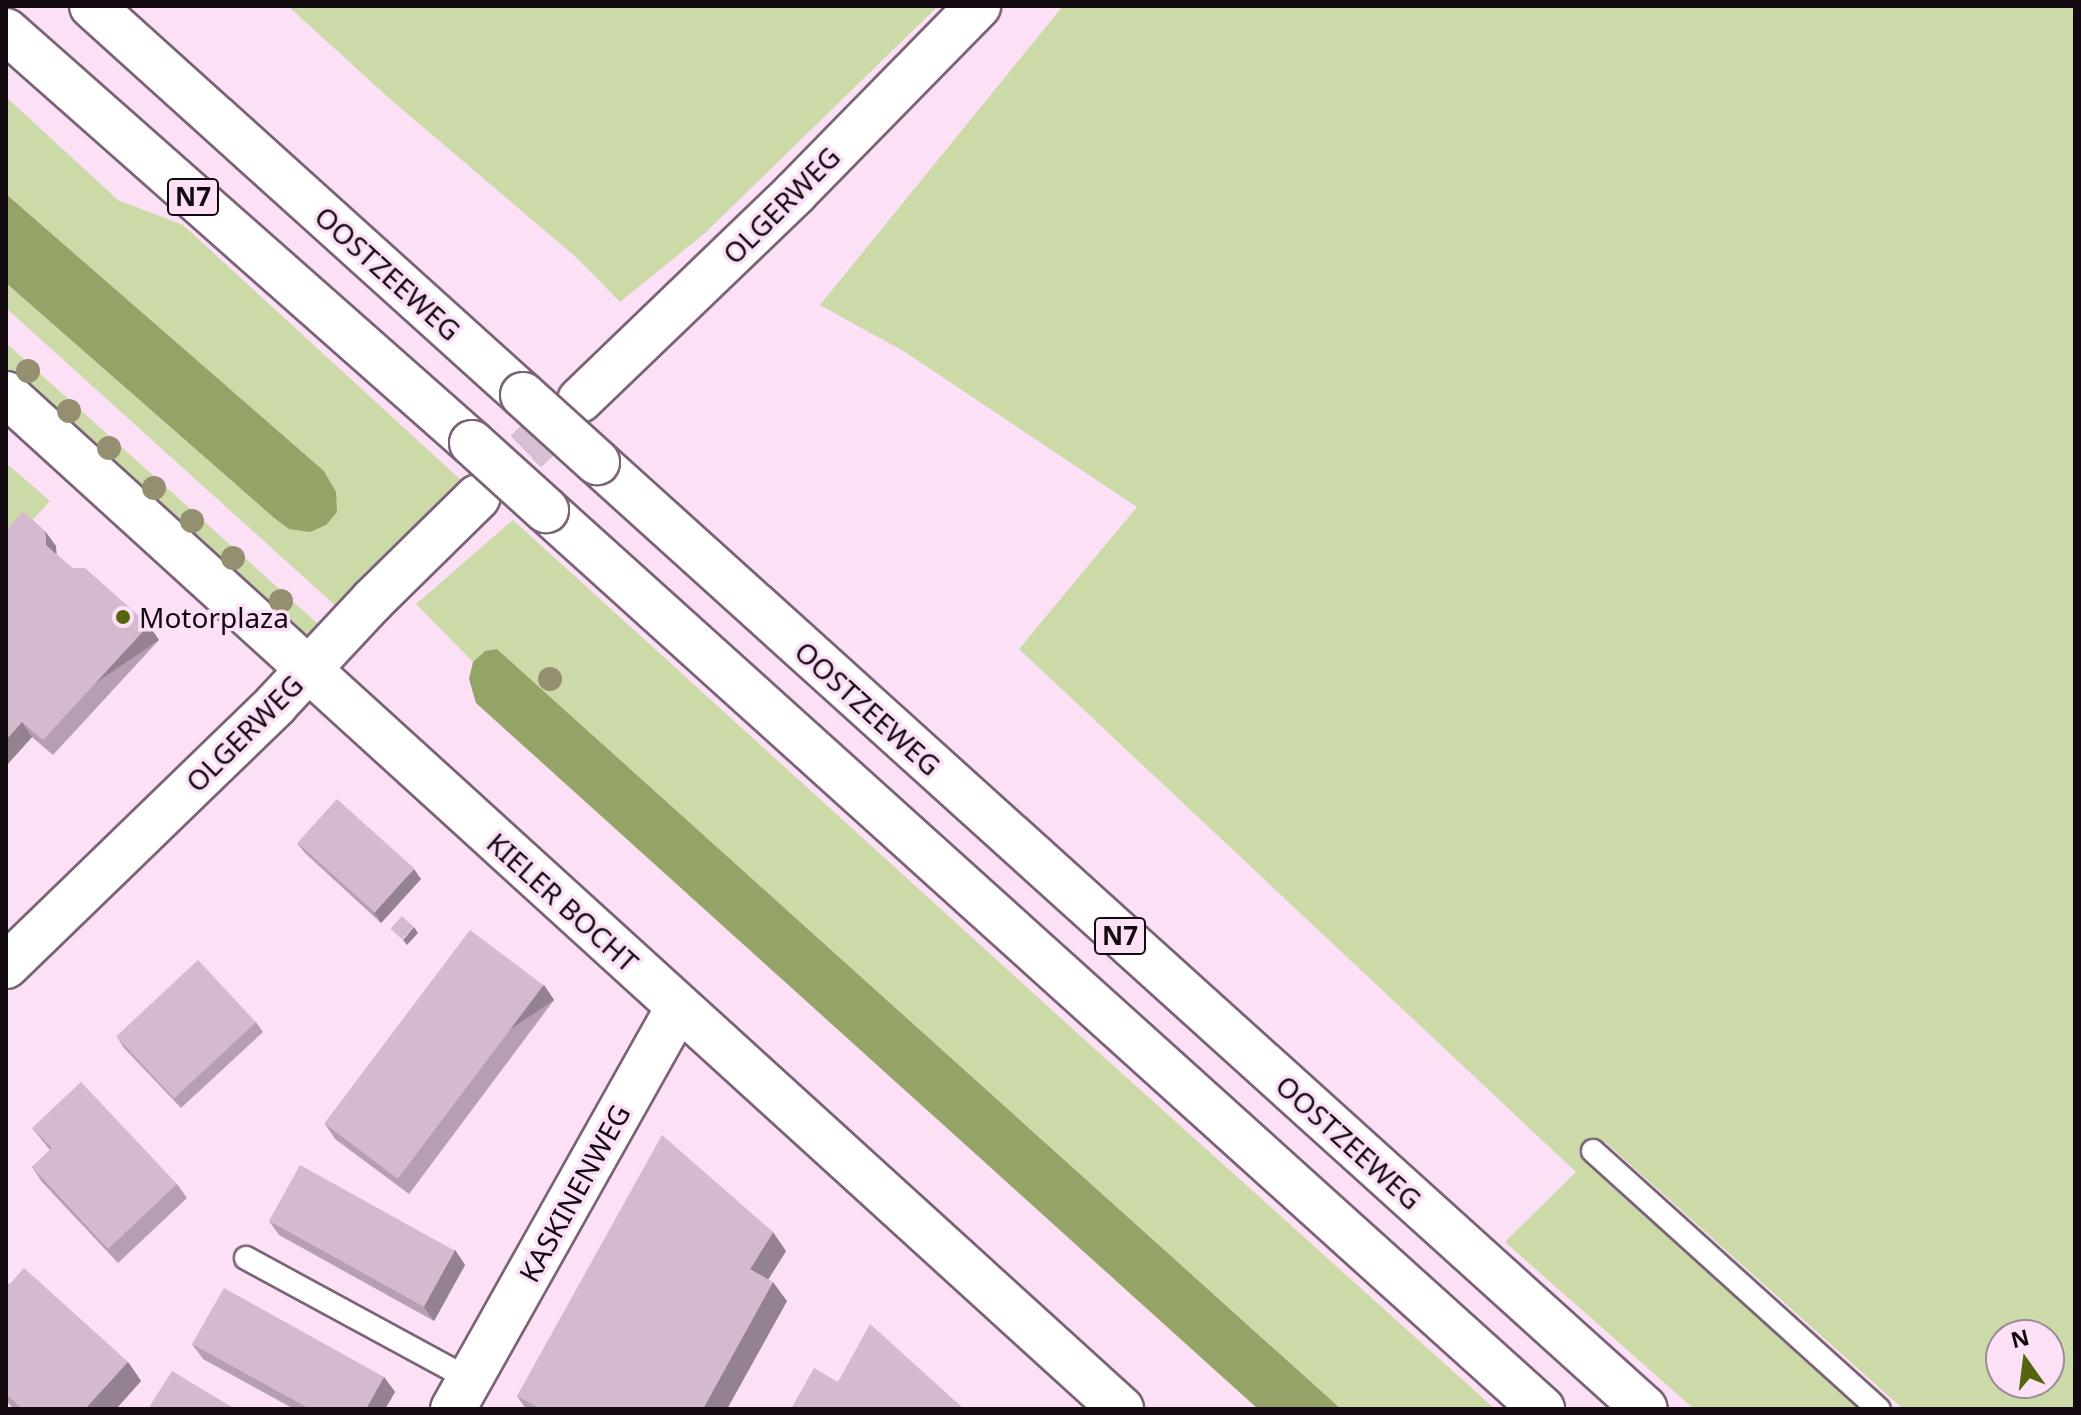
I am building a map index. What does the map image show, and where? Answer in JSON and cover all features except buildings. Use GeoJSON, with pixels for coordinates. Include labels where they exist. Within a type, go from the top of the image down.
{"type":"FeatureCollection","features":[{"type":"Feature","properties":{"kind":"main road","name":"OOSTZEEWEG"},"geometry":{"type":"LineString","coordinates":[[92,6],[1645,1409]]}},
{"type":"Feature","properties":{"kind":"main road","name":"OLGERWEG"},"geometry":{"type":"LineString","coordinates":[[580,400],[795,193],[978,6]]}},
{"type":"Feature","properties":{"kind":"main road","name":"N7"},"geometry":{"type":"LineString","coordinates":[[6,31],[472,443],[1542,1409]]}},
{"type":"Feature","properties":{"kind":"main road","name":"KIELER BOCHT"},"geometry":{"type":"LineString","coordinates":[[6,394],[1121,1409]]}},
{"type":"Feature","properties":{"kind":"main road","name":"OLGERWEG"},"geometry":{"type":"LineString","coordinates":[[6,966],[478,497]]}},
{"type":"Feature","properties":{"kind":"main road","name":"KASKINENWEG"},"geometry":{"type":"LineString","coordinates":[[461,1394],[678,1008]]}},
{"type":"Feature","properties":{"kind":"lane"},"geometry":{"type":"LineString","coordinates":[[1593,1151],[1879,1409]]}},
{"type":"Feature","properties":{"kind":"lane","name":"KASKINENWEG"},"geometry":{"type":"LineString","coordinates":[[246,1258],[461,1394]]}},
{"type":"Feature","properties":{"kind":"shaded area"},"geometry":{"type":"Polygon","coordinates":[[[288,6],[938,6],[705,233],[620,302],[577,258],[390,99],[288,6]]]}},
{"type":"Feature","properties":{"kind":"shaded area"},"geometry":{"type":"Polygon","coordinates":[[[1063,6],[2075,6],[2075,1409],[1903,1409],[1605,1142],[1588,1160],[1865,1409],[1694,1409],[1505,1242],[1576,1172],[1019,649],[1137,507],[905,352],[820,305],[1063,6]]]}},
{"type":"Feature","properties":{"kind":"shaded area"},"geometry":{"type":"Polygon","coordinates":[[[6,97],[118,200],[183,225],[463,482],[338,608],[6,308],[6,283],[273,517],[336,492],[324,471],[6,194],[6,97]]]}},
{"type":"Feature","properties":{"kind":"shaded area"},"geometry":{"type":"Polygon","coordinates":[[[6,194],[324,471],[336,492],[337,512],[326,525],[310,532],[289,529],[273,517],[6,283],[6,194]]]}},
{"type":"Feature","properties":{"kind":"shaded area"},"geometry":{"type":"Polygon","coordinates":[[[6,343],[321,627],[308,641],[6,369],[6,343]]]}},
{"type":"Feature","properties":{"kind":"shaded area"},"geometry":{"type":"Polygon","coordinates":[[[6,463],[50,501],[6,549],[6,463]]]}},
{"type":"Feature","properties":{"kind":"shaded area"},"geometry":{"type":"Polygon","coordinates":[[[513,520],[1495,1409],[1341,1409],[497,649],[485,651],[473,662],[416,604],[513,520]]]}},
{"type":"Feature","properties":{"kind":"shaded area"},"geometry":{"type":"Polygon","coordinates":[[[497,649],[1341,1409],[1258,1409],[476,703],[469,679],[473,662],[485,651],[497,649]]]}},
{"type":"Feature","properties":{"kind":"tunnel"},"geometry":{"type":"LineString","coordinates":[[478,497],[580,400]]}},
{"type":"Feature","properties":{"kind":"place","name":"Motorplaza"},"geometry":{"type":"Point","coordinates":[123,617]}}]}
